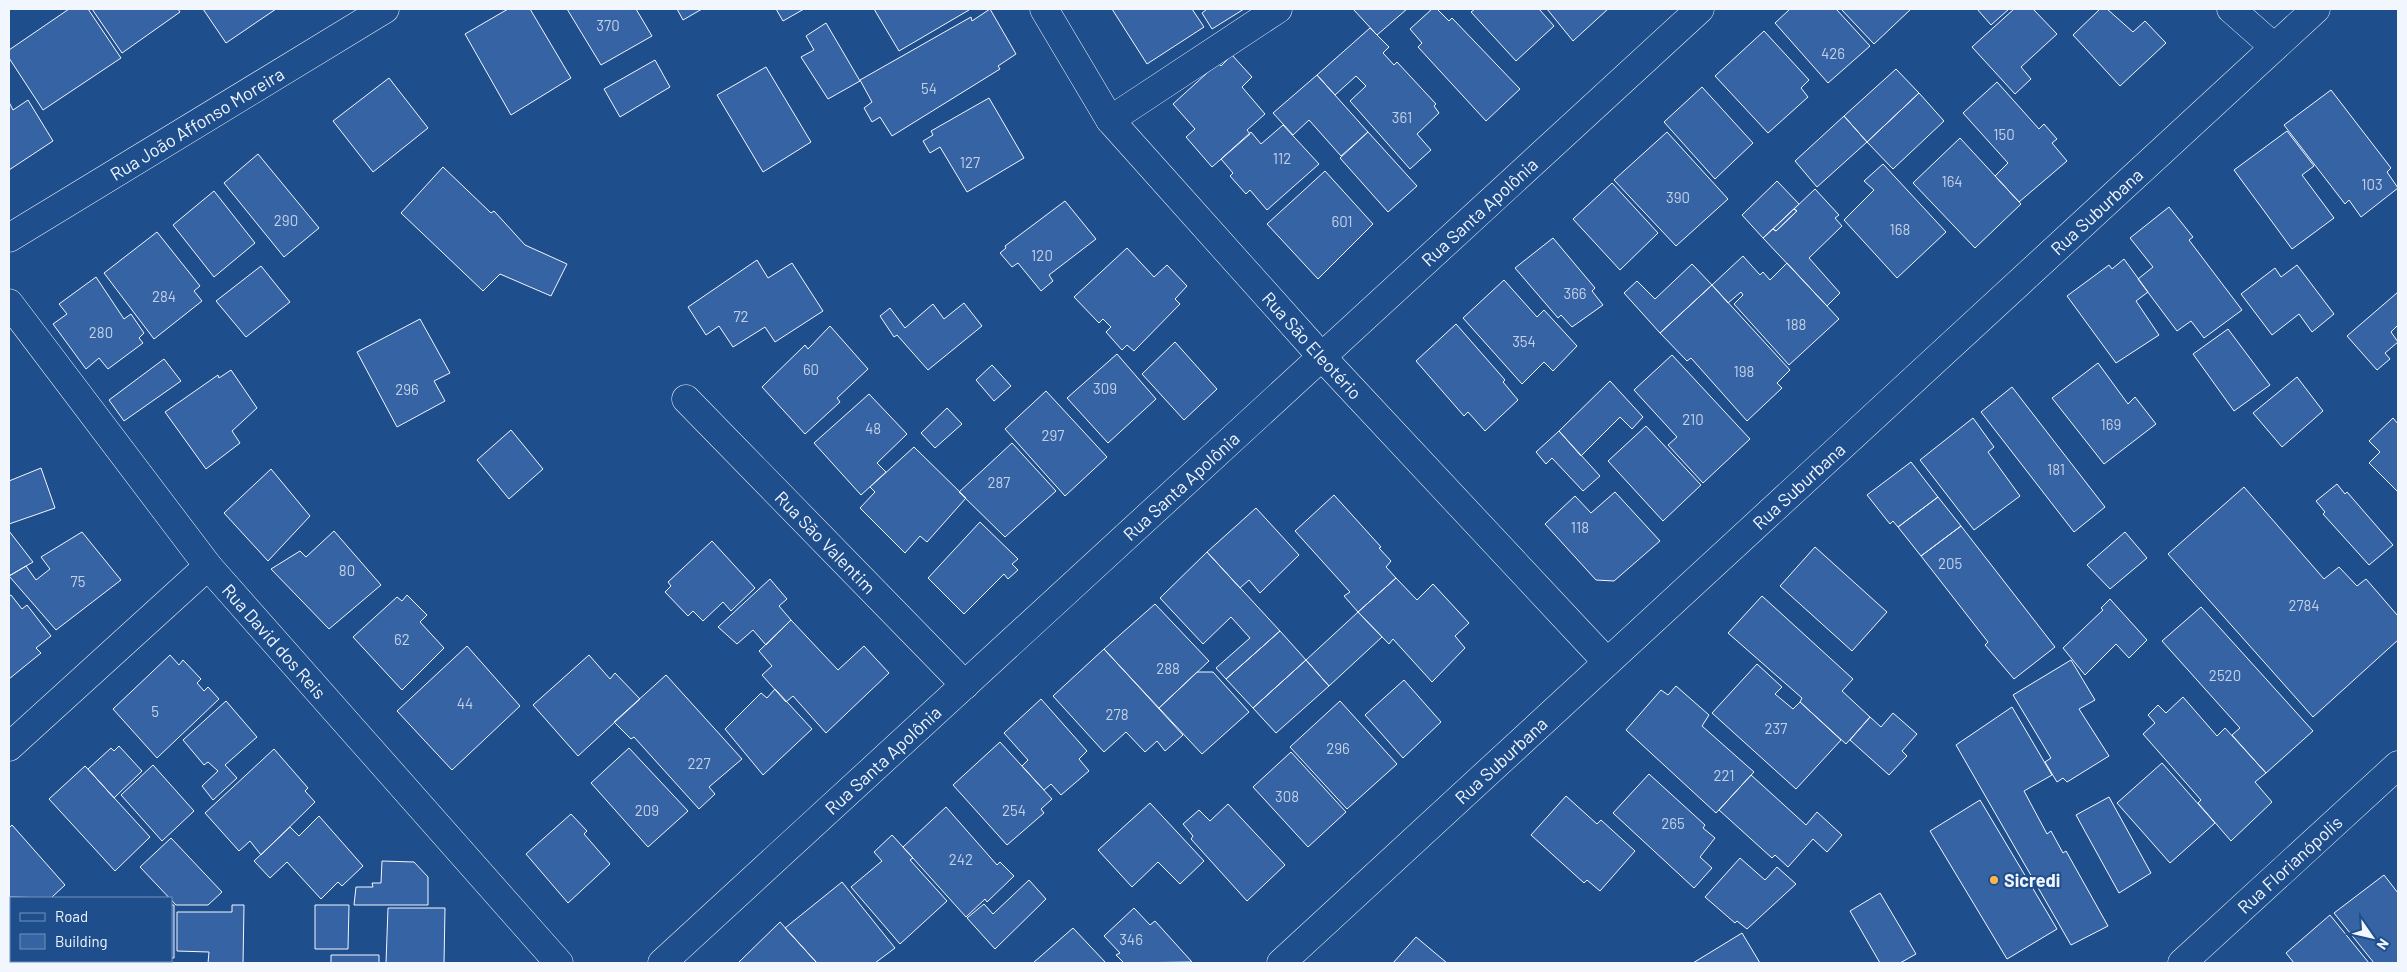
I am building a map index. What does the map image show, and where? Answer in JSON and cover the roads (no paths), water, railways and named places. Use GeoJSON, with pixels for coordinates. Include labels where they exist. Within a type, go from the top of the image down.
{"type":"FeatureCollection","features":[{"type":"Feature","properties":{"kind":"street","name":"Rua São Eleotério"},"geometry":{"type":"LineString","coordinates":[[1044,9],[1110,120],[1322,356],[1607,662]]}},
{"type":"Feature","properties":{"kind":"street"},"geometry":{"type":"LineString","coordinates":[[1110,120],[1278,9]]}},
{"type":"Feature","properties":{"kind":"street","name":"Rua Santa Apolônia"},"geometry":{"type":"LineString","coordinates":[[662,963],[1700,9]]}},
{"type":"Feature","properties":{"kind":"street"},"geometry":{"type":"LineString","coordinates":[[2231,9],[2274,47]]}},
{"type":"Feature","properties":{"kind":"street","name":"Rua Suburbana"},"geometry":{"type":"LineString","coordinates":[[1280,963],[2316,9]]}},
{"type":"Feature","properties":{"kind":"street","name":"Rua João Affonso Moreira"},"geometry":{"type":"LineString","coordinates":[[9,238],[380,10]]}},
{"type":"Feature","properties":{"kind":"street","name":"Rua David dos Reis"},"geometry":{"type":"LineString","coordinates":[[9,303],[208,566],[560,963]]}},
{"type":"Feature","properties":{"kind":"street","name":"Rua São Valentim"},"geometry":{"type":"LineString","coordinates":[[686,399],[964,685]]}},
{"type":"Feature","properties":{"kind":"street"},"geometry":{"type":"LineString","coordinates":[[9,747],[208,566]]}},
{"type":"Feature","properties":{"kind":"street","name":"Rua Florianópolis"},"geometry":{"type":"LineString","coordinates":[[2182,963],[2398,766]]}},
{"type":"Feature","properties":{"kind":"place","name":"Sicredi"},"geometry":{"type":"Point","coordinates":[1994,880]}}]}
